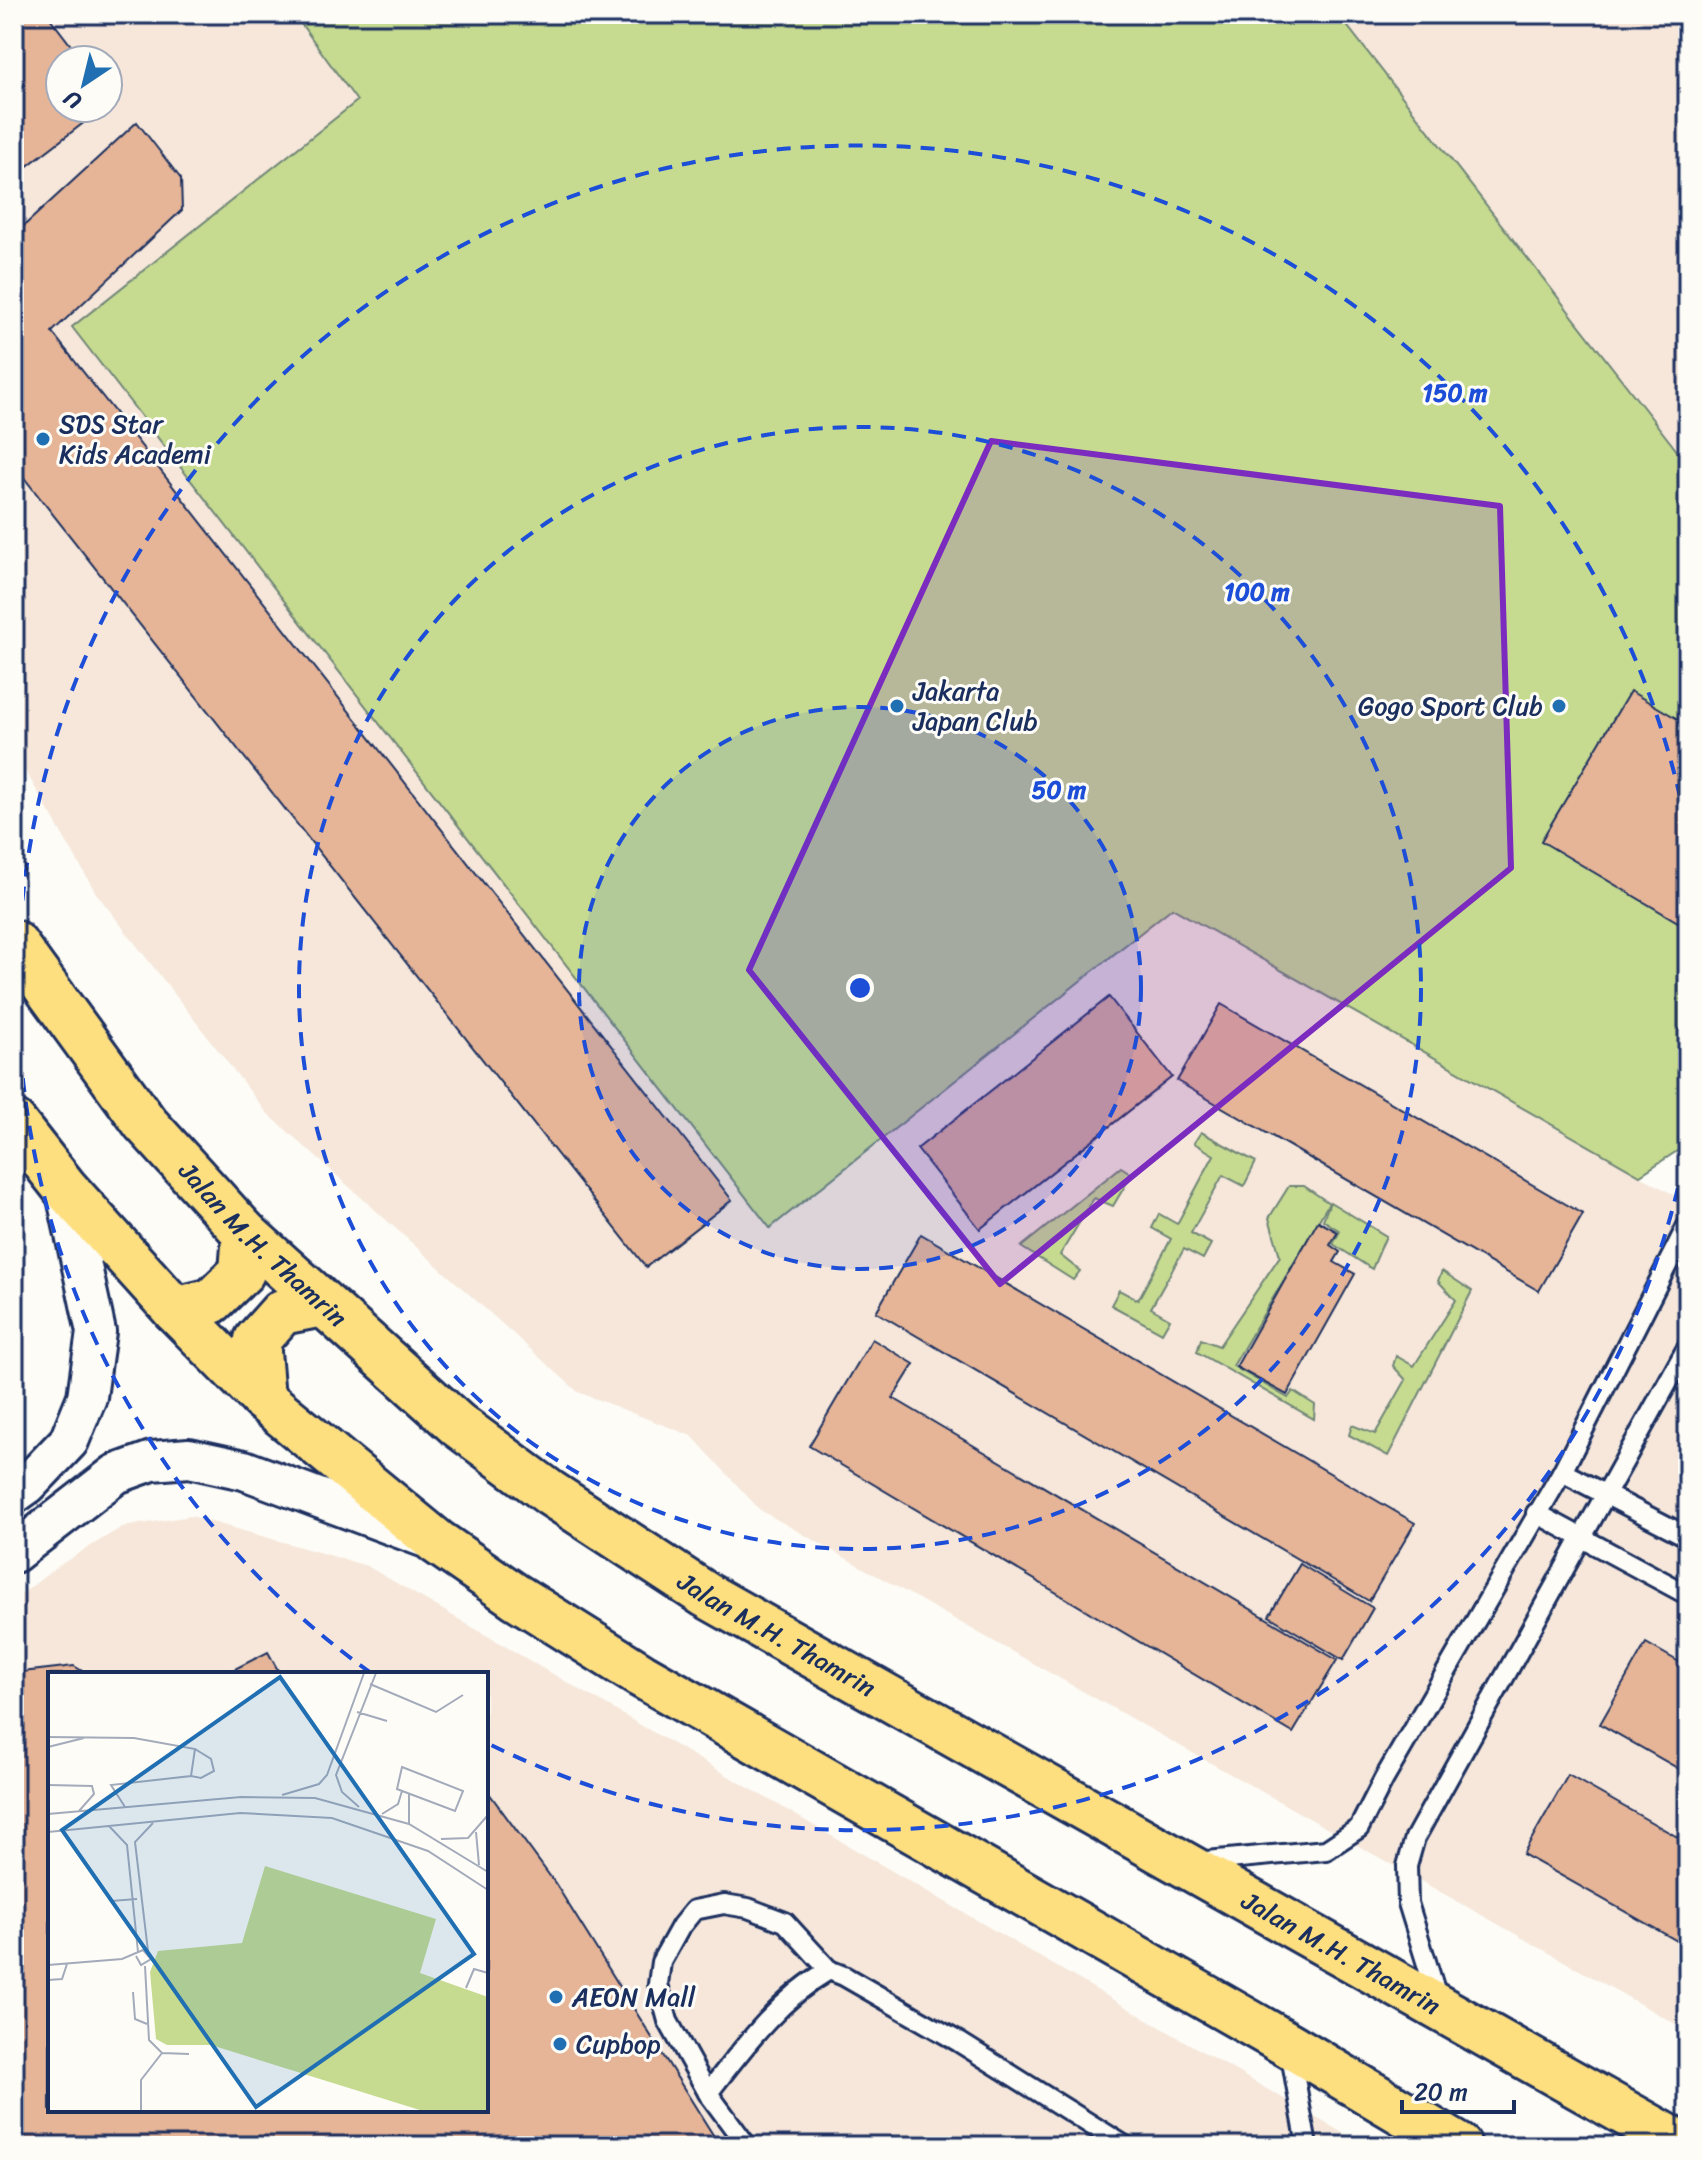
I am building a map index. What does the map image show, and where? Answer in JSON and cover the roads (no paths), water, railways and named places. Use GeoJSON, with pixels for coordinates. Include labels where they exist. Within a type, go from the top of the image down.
{"type":"FeatureCollection","features":[{"type":"Feature","properties":{"kind":"main road","name":"Jalan M.H. Thamrin"},"geometry":{"type":"LineString","coordinates":[[14,943],[145,1123],[245,1233],[458,1425],[550,1493],[706,1595],[1684,2146]]}},
{"type":"Feature","properties":{"kind":"main road"},"geometry":{"type":"LineString","coordinates":[[14,1123],[65,1188],[175,1310],[262,1398],[437,1542],[515,1596],[641,1675],[1289,2045],[1459,2146]]}},
{"type":"Feature","properties":{"kind":"main road"},"geometry":{"type":"LineString","coordinates":[[175,1310],[212,1301],[242,1272],[245,1233]]}},
{"type":"Feature","properties":{"kind":"main road"},"geometry":{"type":"LineString","coordinates":[[262,1398],[257,1340],[282,1312],[323,1304]]}},
{"type":"Feature","properties":{"kind":"street"},"geometry":{"type":"LineString","coordinates":[[14,1494],[28,1484],[69,1441],[87,1397],[96,1332],[65,1188]]}},
{"type":"Feature","properties":{"kind":"street"},"geometry":{"type":"LineString","coordinates":[[14,1553],[116,1474],[152,1461],[189,1458],[244,1470],[437,1542]]}},
{"type":"Feature","properties":{"kind":"lane"},"geometry":{"type":"LineString","coordinates":[[1181,1863],[1326,1850],[1359,1828],[1384,1779],[1562,1472],[1688,1224]]}},
{"type":"Feature","properties":{"kind":"lane"},"geometry":{"type":"LineString","coordinates":[[1441,2010],[1408,1903],[1407,1866],[1415,1838],[1688,1346]]}},
{"type":"Feature","properties":{"kind":"lane"},"geometry":{"type":"LineString","coordinates":[[1562,1472],[1688,1537]]}},
{"type":"Feature","properties":{"kind":"lane"},"geometry":{"type":"LineString","coordinates":[[1536,1513],[1688,1595]]}},
{"type":"Feature","properties":{"kind":"lane"},"geometry":{"type":"LineString","coordinates":[[747,2146],[708,2093],[668,2021],[658,1984],[661,1962],[681,1926],[694,1910],[724,1904],[748,1908],[785,1922],[829,1970],[959,2042],[1125,2146]]}},
{"type":"Feature","properties":{"kind":"lane"},"geometry":{"type":"LineString","coordinates":[[708,2093],[773,2016],[811,1981],[829,1970]]}},
{"type":"Feature","properties":{"kind":"lane"},"geometry":{"type":"LineString","coordinates":[[1289,2045],[1307,2146]]}},
{"type":"Feature","properties":{"kind":"place","name":"SDS Star Kids Academi"},"geometry":{"type":"Point","coordinates":[43,439]}},
{"type":"Feature","properties":{"kind":"place","name":"Jakarta Japan Club"},"geometry":{"type":"Point","coordinates":[897,706]}},
{"type":"Feature","properties":{"kind":"place","name":"Gogo Sport Club"},"geometry":{"type":"Point","coordinates":[1559,706]}},
{"type":"Feature","properties":{"kind":"place","name":"AEON Mall"},"geometry":{"type":"Point","coordinates":[556,1997]}},
{"type":"Feature","properties":{"kind":"place","name":"Cupbop"},"geometry":{"type":"Point","coordinates":[560,2044]}}]}
